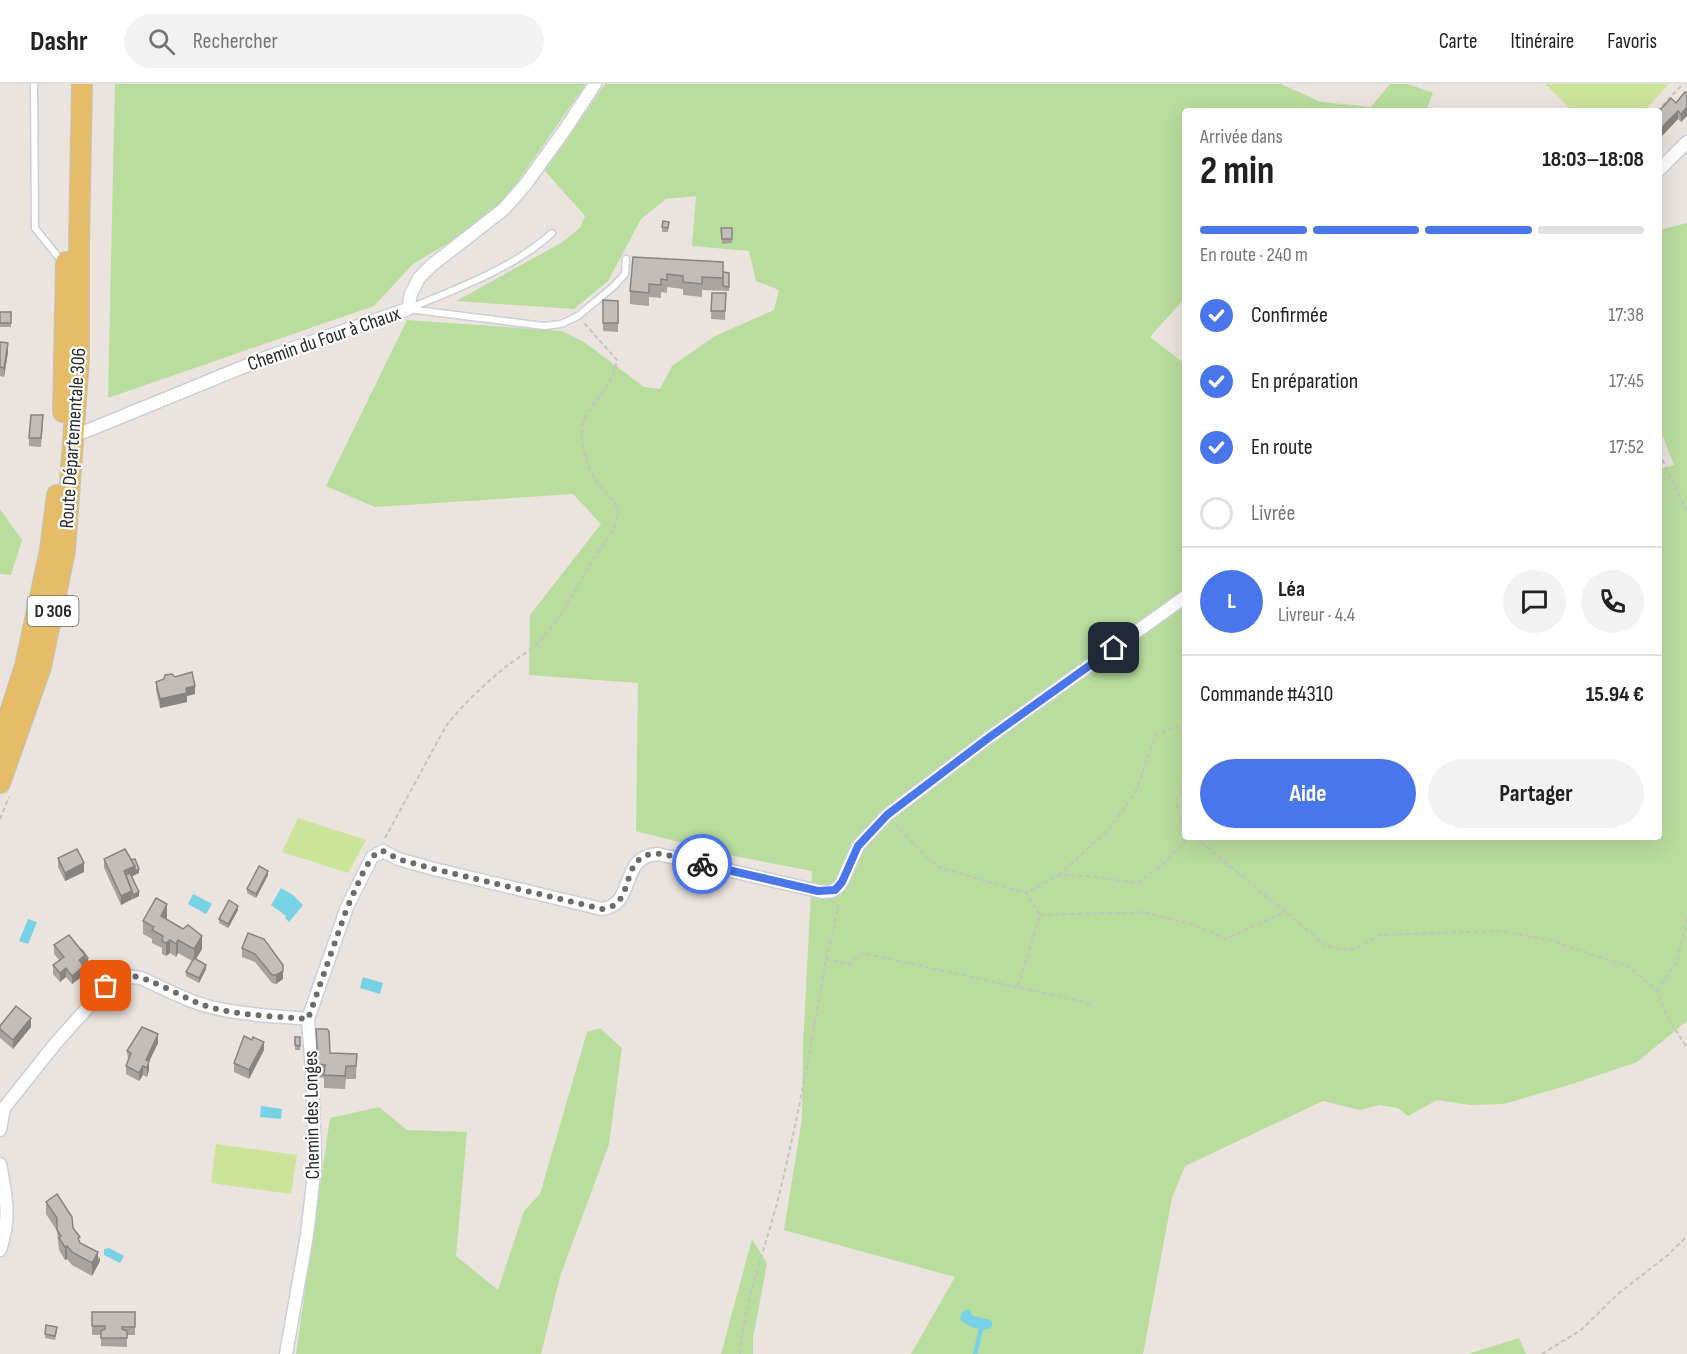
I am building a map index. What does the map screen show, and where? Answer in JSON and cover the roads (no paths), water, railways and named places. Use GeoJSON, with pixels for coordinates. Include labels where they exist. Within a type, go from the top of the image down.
{"type":"FeatureCollection","features":[{"type":"Feature","properties":{"kind":"main road","name":"Route Départementale 306"},"geometry":{"type":"LineString","coordinates":[[0,744],[25,666],[50,550],[58,480],[63,410],[70,84]]}},
{"type":"Feature","properties":{"kind":"main road","name":"Route Départementale 306"},"geometry":{"type":"LineString","coordinates":[[0,783],[41,667],[65,551],[79,358],[82,84]]}},
{"type":"Feature","properties":{"kind":"street"},"geometry":{"type":"LineString","coordinates":[[408,309],[411,294],[419,278],[432,265],[504,209],[564,131],[595,84]]}},
{"type":"Feature","properties":{"kind":"street"},"geometry":{"type":"LineString","coordinates":[[1662,167],[1687,142]]}},
{"type":"Feature","properties":{"kind":"street","name":"Chemin du Four à Chaux"},"geometry":{"type":"LineString","coordinates":[[74,432],[84,432],[270,356],[408,309]]}},
{"type":"Feature","properties":{"kind":"street","name":"Chemin des Longes"},"geometry":{"type":"LineString","coordinates":[[286,1354],[307,1235],[315,1165],[313,1080],[308,1019],[347,908],[365,868],[376,853],[383,851],[398,859],[434,869],[602,909],[609,908],[620,901],[633,867],[639,860],[651,854],[830,892],[839,886],[858,846],[887,815],[987,739],[1182,599]]}},
{"type":"Feature","properties":{"kind":"street"},"geometry":{"type":"LineString","coordinates":[[0,1130],[4,1108],[55,1044],[106,986],[119,978],[133,976],[141,978],[187,1000],[209,1007],[308,1019]]}},
{"type":"Feature","properties":{"kind":"street"},"geometry":{"type":"LineString","coordinates":[[0,1164],[8,1208],[6,1234],[0,1250]]}},
{"type":"Feature","properties":{"kind":"lane"},"geometry":{"type":"LineString","coordinates":[[34,84],[35,228],[66,267]]}},
{"type":"Feature","properties":{"kind":"lane"},"geometry":{"type":"LineString","coordinates":[[408,309],[456,289],[518,258],[552,233]]}},
{"type":"Feature","properties":{"kind":"lane","name":"Chemin du Four à Chaux"},"geometry":{"type":"LineString","coordinates":[[408,309],[544,326],[561,324],[578,316],[614,286],[625,274],[626,259]]}},
{"type":"Feature","properties":{"kind":"water"},"geometry":{"type":"Polygon","coordinates":[[[281,888],[303,905],[289,922],[286,916],[271,905],[281,888]]]}},
{"type":"Feature","properties":{"kind":"water"},"geometry":{"type":"Polygon","coordinates":[[[193,894],[212,904],[206,914],[188,904],[193,894]]]}},
{"type":"Feature","properties":{"kind":"water"},"geometry":{"type":"Polygon","coordinates":[[[28,919],[37,922],[28,944],[19,941],[28,919]]]}},
{"type":"Feature","properties":{"kind":"water"},"geometry":{"type":"Polygon","coordinates":[[[363,977],[383,983],[380,994],[360,988],[363,977]]]}},
{"type":"Feature","properties":{"kind":"water"},"geometry":{"type":"Polygon","coordinates":[[[261,1106],[282,1109],[281,1119],[260,1117],[261,1106]]]}},
{"type":"Feature","properties":{"kind":"water"},"geometry":{"type":"Polygon","coordinates":[[[109,1248],[124,1256],[120,1263],[104,1255],[104,1249],[109,1248]]]}},
{"type":"Feature","properties":{"kind":"water"},"geometry":{"type":"Polygon","coordinates":[[[969,1309],[972,1315],[992,1321],[992,1326],[989,1329],[981,1329],[966,1324],[960,1319],[962,1312],[969,1309]]]}},
{"type":"Feature","properties":{"kind":"waterway"},"geometry":{"type":"LineString","coordinates":[[975,1354],[981,1329]]}}]}
